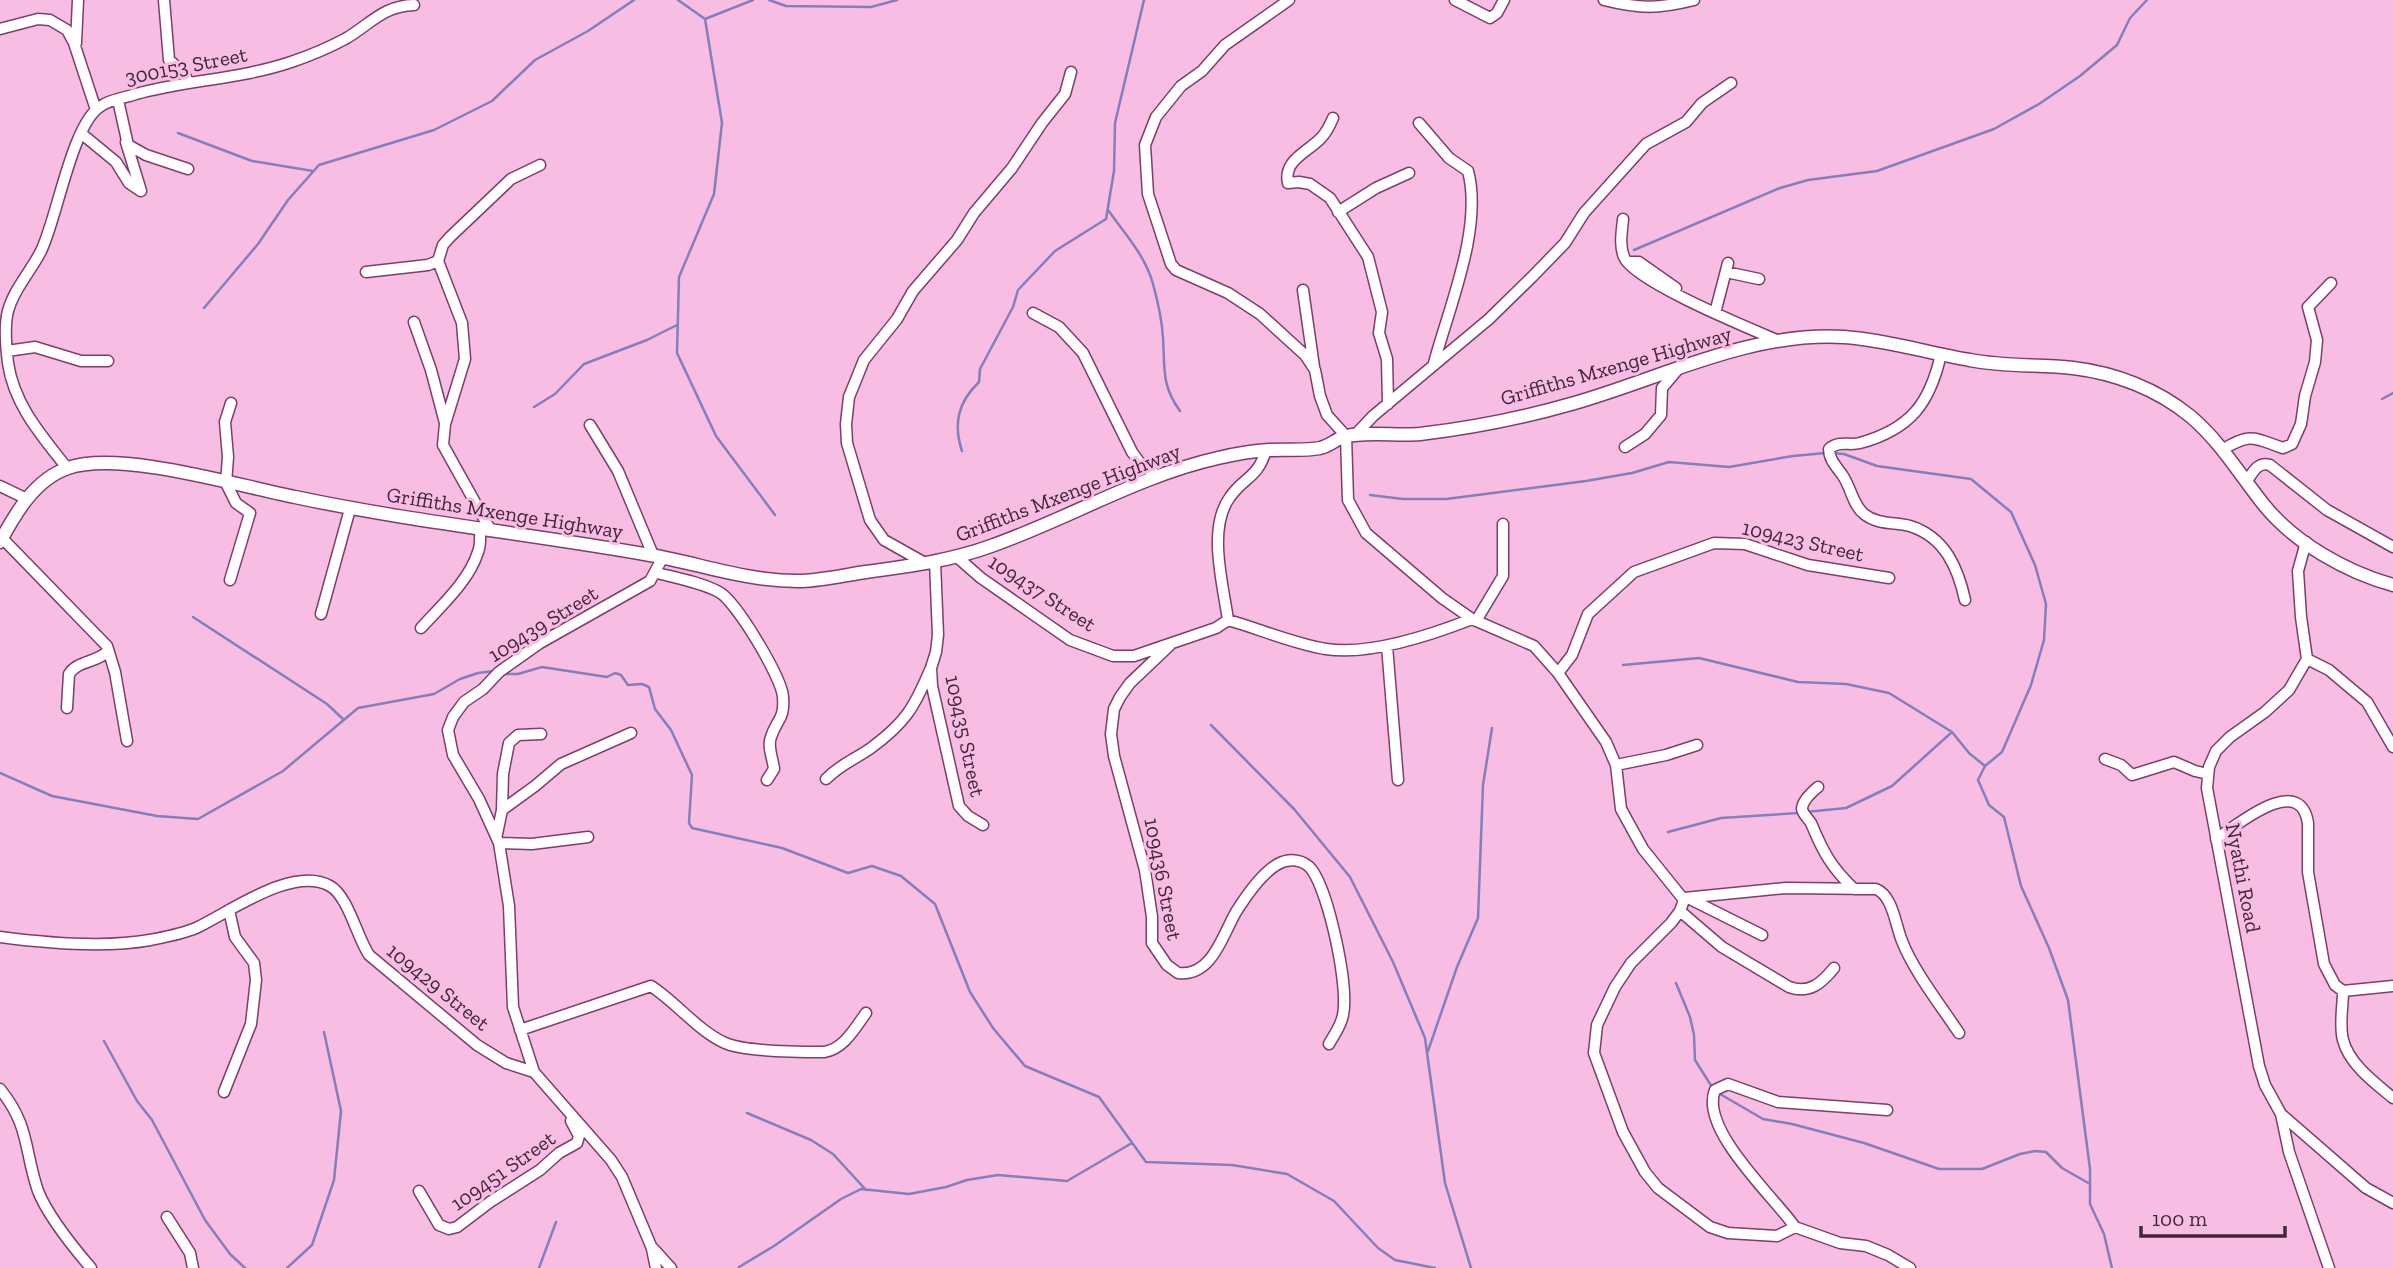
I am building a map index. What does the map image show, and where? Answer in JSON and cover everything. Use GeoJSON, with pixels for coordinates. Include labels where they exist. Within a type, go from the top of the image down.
{"type":"FeatureCollection","features":[{"type":"Feature","properties":{"kind":"street"},"geometry":{"type":"LineString","coordinates":[[76,49],[78,0]]}},
{"type":"Feature","properties":{"kind":"street"},"geometry":{"type":"LineString","coordinates":[[164,0],[169,60],[184,73],[188,82]]}},
{"type":"Feature","properties":{"kind":"street"},"geometry":{"type":"LineString","coordinates":[[1289,0],[1224,45],[1202,71],[1181,86],[1156,117],[1145,145],[1144,158],[1148,194],[1171,264],[1182,274],[1228,293],[1260,314],[1305,355],[1315,370]]}},
{"type":"Feature","properties":{"kind":"street"},"geometry":{"type":"LineString","coordinates":[[1455,0],[1490,18],[1497,13],[1504,0]]}},
{"type":"Feature","properties":{"kind":"street"},"geometry":{"type":"LineString","coordinates":[[1604,0],[1636,8],[1694,0]]}},
{"type":"Feature","properties":{"kind":"street","name":"300153 Street"},"geometry":{"type":"LineString","coordinates":[[96,110],[118,100],[188,82],[237,76],[291,62],[344,40],[386,10],[414,5]]}},
{"type":"Feature","properties":{"kind":"street"},"geometry":{"type":"LineString","coordinates":[[0,29],[29,20],[50,20],[68,30],[96,110],[68,166],[42,249],[4,312],[10,376],[23,409],[67,468]]}},
{"type":"Feature","properties":{"kind":"street"},"geometry":{"type":"LineString","coordinates":[[930,562],[884,540],[870,520],[847,443],[849,397],[856,375],[873,347],[897,319],[913,291],[957,240],[979,206],[1012,168],[1065,94],[1072,72]]}},
{"type":"Feature","properties":{"kind":"street"},"geometry":{"type":"LineString","coordinates":[[1346,436],[1357,433],[1434,363],[1489,319],[1566,243],[1584,212],[1646,144],[1686,122],[1702,103],[1731,83]]}},
{"type":"Feature","properties":{"kind":"street"},"geometry":{"type":"LineString","coordinates":[[82,134],[116,162],[129,183],[141,191],[126,142],[118,100]]}},
{"type":"Feature","properties":{"kind":"street"},"geometry":{"type":"LineString","coordinates":[[1333,118],[1327,131],[1289,166],[1288,183],[1298,182],[1320,190],[1330,198],[1368,257],[1382,312],[1379,333],[1387,359],[1388,404]]}},
{"type":"Feature","properties":{"kind":"street"},"geometry":{"type":"LineString","coordinates":[[1419,122],[1449,158],[1468,171],[1472,218],[1462,274],[1434,363]]}},
{"type":"Feature","properties":{"kind":"street"},"geometry":{"type":"LineString","coordinates":[[126,142],[146,155],[188,169]]}},
{"type":"Feature","properties":{"kind":"street"},"geometry":{"type":"LineString","coordinates":[[421,628],[457,587],[478,554],[486,531],[443,445],[446,424],[465,359],[462,323],[438,261],[443,245],[450,237],[510,180],[540,165]]}},
{"type":"Feature","properties":{"kind":"street"},"geometry":{"type":"LineString","coordinates":[[1338,212],[1376,188],[1409,173]]}},
{"type":"Feature","properties":{"kind":"street"},"geometry":{"type":"LineString","coordinates":[[1623,219],[1621,237],[1636,272],[1779,341]]}},
{"type":"Feature","properties":{"kind":"street"},"geometry":{"type":"LineString","coordinates":[[366,272],[428,265],[438,261]]}},
{"type":"Feature","properties":{"kind":"street"},"geometry":{"type":"LineString","coordinates":[[1712,311],[1727,267],[1759,278]]}},
{"type":"Feature","properties":{"kind":"street"},"geometry":{"type":"LineString","coordinates":[[2220,447],[2247,437],[2259,438],[2283,448],[2292,444],[2301,424],[2316,352],[2317,340],[2308,307],[2331,283]]}},
{"type":"Feature","properties":{"kind":"street"},"geometry":{"type":"LineString","coordinates":[[1303,290],[1320,396],[1327,415],[1346,436],[1349,500],[1366,533],[1442,598],[1474,620],[1534,646],[1558,673],[1606,742],[1616,765],[1622,809],[1643,849],[1686,898],[1762,935]]}},
{"type":"Feature","properties":{"kind":"street"},"geometry":{"type":"LineString","coordinates":[[1033,313],[1059,327],[1083,353],[1132,452],[1140,463],[1158,476]]}},
{"type":"Feature","properties":{"kind":"street"},"geometry":{"type":"LineString","coordinates":[[414,322],[446,424]]}},
{"type":"Feature","properties":{"kind":"street","name":"Griffiths Mxenge Highway"},"geometry":{"type":"LineString","coordinates":[[1,540],[27,499],[49,478],[67,468],[87,464],[131,464],[351,509],[658,556],[740,577],[802,581],[957,557],[1030,531],[1158,476],[1220,457],[1266,450],[1326,447],[1346,436],[1413,435],[1528,415],[1574,404],[1679,368],[1779,341],[1813,336],[1876,340],[2007,366],[2078,368],[2113,376],[2155,393],[2187,413],[2220,447],[2269,511],[2306,542],[2330,558],[2393,585]]}},
{"type":"Feature","properties":{"kind":"street"},"geometry":{"type":"LineString","coordinates":[[7,351],[35,346],[81,361],[108,361]]}},
{"type":"Feature","properties":{"kind":"street"},"geometry":{"type":"LineString","coordinates":[[1941,354],[1933,386],[1920,408],[1877,437],[1855,444],[1834,444],[1829,449],[1829,457],[1845,479],[1858,508],[1865,515],[1882,523],[1909,526],[1924,533],[1943,548],[1957,568],[1965,600]]}},
{"type":"Feature","properties":{"kind":"street"},"geometry":{"type":"LineString","coordinates":[[1625,447],[1644,434],[1661,415],[1662,388],[1679,368]]}},
{"type":"Feature","properties":{"kind":"street"},"geometry":{"type":"LineString","coordinates":[[230,580],[250,513],[236,503],[226,483],[228,457],[225,422],[231,403]]}},
{"type":"Feature","properties":{"kind":"street"},"geometry":{"type":"LineString","coordinates":[[590,425],[618,471],[658,556],[657,573],[702,586],[727,598],[776,672],[783,695],[783,706],[781,722],[769,741],[774,769],[767,780]]}},
{"type":"Feature","properties":{"kind":"street"},"geometry":{"type":"LineString","coordinates":[[1266,450],[1259,469],[1232,494],[1220,516],[1218,555],[1228,620],[1309,645],[1362,651],[1474,620],[1503,576],[1503,524]]}},
{"type":"Feature","properties":{"kind":"street"},"geometry":{"type":"LineString","coordinates":[[2246,481],[2258,466],[2264,463],[2270,465],[2327,510],[2393,547]]}},
{"type":"Feature","properties":{"kind":"street"},"geometry":{"type":"LineString","coordinates":[[0,486],[27,499]]}},
{"type":"Feature","properties":{"kind":"street"},"geometry":{"type":"LineString","coordinates":[[321,614],[351,509]]}},
{"type":"Feature","properties":{"kind":"street"},"geometry":{"type":"LineString","coordinates":[[1,540],[98,635],[108,651],[115,673],[127,741]]}},
{"type":"Feature","properties":{"kind":"street"},"geometry":{"type":"LineString","coordinates":[[2105,759],[2121,765],[2132,775],[2174,762],[2208,774],[2216,751],[2289,690],[2307,659],[2298,571],[2306,542]]}},
{"type":"Feature","properties":{"kind":"street","name":"109423 Street"},"geometry":{"type":"LineString","coordinates":[[1558,673],[1572,655],[1588,614],[1634,572],[1714,543],[1745,544],[1808,565],[1889,578]]}},
{"type":"Feature","properties":{"kind":"street","name":"109437 Street"},"geometry":{"type":"LineString","coordinates":[[957,557],[981,578],[1044,623],[1079,644],[1105,653],[1125,657],[1216,628],[1228,620]]}},
{"type":"Feature","properties":{"kind":"street","name":"109435 Street"},"geometry":{"type":"LineString","coordinates":[[930,562],[938,635],[931,668],[934,698],[959,806],[963,812],[983,825]]}},
{"type":"Feature","properties":{"kind":"street","name":"109439 Street"},"geometry":{"type":"LineString","coordinates":[[498,839],[453,755],[448,730],[453,717],[464,702],[514,660],[638,589],[657,573]]}},
{"type":"Feature","properties":{"kind":"street","name":"109436 Street"},"geometry":{"type":"LineString","coordinates":[[1172,643],[1130,683],[1114,709],[1112,719],[1114,756],[1145,870],[1151,905],[1152,943],[1167,965],[1178,973],[1197,971],[1217,950],[1237,910],[1271,868],[1290,860],[1305,863],[1312,870],[1329,912],[1337,946],[1344,999],[1340,1024],[1329,1044]]}},
{"type":"Feature","properties":{"kind":"street"},"geometry":{"type":"LineString","coordinates":[[1387,646],[1398,780]]}},
{"type":"Feature","properties":{"kind":"street"},"geometry":{"type":"LineString","coordinates":[[67,708],[69,674],[72,669],[97,660],[108,651]]}},
{"type":"Feature","properties":{"kind":"street"},"geometry":{"type":"LineString","coordinates":[[2307,659],[2329,670],[2367,702],[2393,747]]}},
{"type":"Feature","properties":{"kind":"street"},"geometry":{"type":"LineString","coordinates":[[826,779],[846,761],[873,746],[902,721],[915,705],[931,668]]}},
{"type":"Feature","properties":{"kind":"street"},"geometry":{"type":"LineString","coordinates":[[502,810],[561,764],[631,733]]}},
{"type":"Feature","properties":{"kind":"street"},"geometry":{"type":"LineString","coordinates":[[534,1072],[513,1007],[509,906],[498,839],[503,774],[509,743],[517,735],[541,734]]}},
{"type":"Feature","properties":{"kind":"street"},"geometry":{"type":"LineString","coordinates":[[1616,765],[1666,755],[1697,745]]}},
{"type":"Feature","properties":{"kind":"street","name":"Nyathi Road"},"geometry":{"type":"LineString","coordinates":[[2208,774],[2207,788],[2216,839],[2259,1066],[2268,1093],[2281,1114],[2366,1188],[2393,1203]]}},
{"type":"Feature","properties":{"kind":"street"},"geometry":{"type":"LineString","coordinates":[[1818,787],[1807,797],[1802,808],[1803,813],[1810,820],[1828,861],[1854,889]]}},
{"type":"Feature","properties":{"kind":"street"},"geometry":{"type":"LineString","coordinates":[[2216,839],[2259,811],[2279,802],[2292,802],[2301,806],[2308,823],[2308,872],[2323,964],[2335,985],[2343,990],[2393,986]]}},
{"type":"Feature","properties":{"kind":"street"},"geometry":{"type":"LineString","coordinates":[[498,839],[533,844],[588,837]]}},
{"type":"Feature","properties":{"kind":"street","name":"109429 Street"},"geometry":{"type":"LineString","coordinates":[[0,937],[125,944],[194,929],[286,884],[313,880],[332,886],[343,900],[359,940],[369,955],[478,1045],[506,1063],[534,1072],[599,1145],[622,1177],[651,1246],[671,1268]]}},
{"type":"Feature","properties":{"kind":"street"},"geometry":{"type":"LineString","coordinates":[[1686,898],[1772,889],[1876,889],[1886,896],[1906,950],[1959,1033]]}},
{"type":"Feature","properties":{"kind":"street"},"geometry":{"type":"LineString","coordinates":[[1686,898],[1680,911],[1631,963],[1608,999],[1597,1025],[1593,1044],[1600,1069],[1623,1132],[1645,1172],[1658,1188],[1710,1227],[1728,1233],[1777,1236],[1795,1227]]}},
{"type":"Feature","properties":{"kind":"street"},"geometry":{"type":"LineString","coordinates":[[224,1092],[251,1024],[256,980],[254,963],[236,937],[229,910]]}},
{"type":"Feature","properties":{"kind":"street"},"geometry":{"type":"LineString","coordinates":[[1680,911],[1722,947],[1797,990],[1817,986],[1834,968]]}},
{"type":"Feature","properties":{"kind":"street"},"geometry":{"type":"LineString","coordinates":[[520,1030],[651,986],[693,1022],[716,1038],[734,1046],[831,1051],[844,1043],[866,1013]]}},
{"type":"Feature","properties":{"kind":"street"},"geometry":{"type":"LineString","coordinates":[[2343,990],[2342,1033],[2346,1050],[2354,1062],[2393,1098]]}},
{"type":"Feature","properties":{"kind":"street"},"geometry":{"type":"LineString","coordinates":[[1887,1110],[1778,1102],[1728,1084],[1715,1090],[1713,1105],[1723,1135],[1740,1162],[1782,1208],[1795,1227],[1840,1243],[1866,1246],[1910,1268]]}},
{"type":"Feature","properties":{"kind":"street"},"geometry":{"type":"LineString","coordinates":[[0,1089],[22,1124],[40,1194],[91,1268]]}},
{"type":"Feature","properties":{"kind":"street","name":"109451 Street"},"geometry":{"type":"LineString","coordinates":[[419,1191],[439,1225],[449,1229],[457,1227],[540,1170],[559,1153],[577,1143],[577,1132],[556,1098]]}},
{"type":"Feature","properties":{"kind":"street"},"geometry":{"type":"LineString","coordinates":[[2281,1114],[2289,1152],[2329,1268]]}},
{"type":"Feature","properties":{"kind":"street"},"geometry":{"type":"LineString","coordinates":[[167,1217],[190,1254],[192,1268]]}},
{"type":"Feature","properties":{"kind":"street"},"geometry":{"type":"LineString","coordinates":[[651,1246],[656,1268]]}},
{"type":"Feature","properties":{"kind":"waterway"},"geometry":{"type":"LineString","coordinates":[[204,308],[258,244],[288,200],[319,165],[434,130],[492,101],[535,60],[588,31],[634,0]]}},
{"type":"Feature","properties":{"kind":"waterway"},"geometry":{"type":"LineString","coordinates":[[678,0],[705,19],[753,0]]}},
{"type":"Feature","properties":{"kind":"waterway"},"geometry":{"type":"LineString","coordinates":[[769,0],[786,6],[871,7],[897,0]]}},
{"type":"Feature","properties":{"kind":"waterway"},"geometry":{"type":"LineString","coordinates":[[962,451],[958,432],[959,414],[966,397],[979,382],[980,369],[1013,307],[1018,290],[1055,251],[1106,219],[1114,171],[1115,123],[1144,0]]}},
{"type":"Feature","properties":{"kind":"waterway"},"geometry":{"type":"LineString","coordinates":[[1634,250],[1780,188],[1808,180],[1877,171],[1994,129],[2039,104],[2080,76],[2117,45],[2130,18],[2147,0]]}},
{"type":"Feature","properties":{"kind":"waterway"},"geometry":{"type":"LineString","coordinates":[[705,19],[722,123],[714,194],[679,277],[677,353],[716,436],[775,515]]}},
{"type":"Feature","properties":{"kind":"waterway"},"geometry":{"type":"LineString","coordinates":[[178,133],[252,161],[313,171]]}},
{"type":"Feature","properties":{"kind":"waterway"},"geometry":{"type":"LineString","coordinates":[[1108,210],[1134,245],[1149,273],[1161,318],[1167,384],[1180,411]]}},
{"type":"Feature","properties":{"kind":"waterway"},"geometry":{"type":"LineString","coordinates":[[534,407],[555,394],[584,364],[647,340],[677,325]]}},
{"type":"Feature","properties":{"kind":"waterway"},"geometry":{"type":"LineString","coordinates":[[2382,399],[2393,393]]}},
{"type":"Feature","properties":{"kind":"waterway"},"geometry":{"type":"LineString","coordinates":[[1370,495],[1403,499],[1446,499],[1586,481],[1632,473],[1669,462],[1729,467],[1825,453]]}},
{"type":"Feature","properties":{"kind":"waterway"},"geometry":{"type":"LineString","coordinates":[[1832,453],[1844,454],[1877,466],[1971,479],[2011,512],[2035,565],[2046,604],[2044,640],[2031,685],[2002,752],[1985,766],[1978,780],[1989,805],[2004,817],[2021,886],[2049,948],[2068,1000],[2090,1169],[2090,1204],[2104,1234],[2112,1268]]}},
{"type":"Feature","properties":{"kind":"waterway"},"geometry":{"type":"LineString","coordinates":[[193,617],[327,704],[343,719]]}},
{"type":"Feature","properties":{"kind":"waterway"},"geometry":{"type":"LineString","coordinates":[[1623,665],[1699,658],[1798,682],[1846,684],[1889,693],[1952,732],[1969,753],[1985,766]]}},
{"type":"Feature","properties":{"kind":"waterway"},"geometry":{"type":"LineString","coordinates":[[504,674],[518,674],[542,667],[607,677],[615,673],[621,675],[628,685],[642,684],[649,687],[655,709],[671,730],[692,775],[689,823],[692,828],[782,848],[848,873],[872,866],[901,876],[935,904],[970,992],[993,1028],[1025,1066],[1099,1097],[1146,1162],[1232,1165],[1287,1174],[1334,1201],[1378,1248],[1395,1260],[1435,1268]]}},
{"type":"Feature","properties":{"kind":"waterway"},"geometry":{"type":"LineString","coordinates":[[0,773],[52,796],[157,816],[198,819],[283,771],[358,708],[434,694],[460,679],[494,671]]}},
{"type":"Feature","properties":{"kind":"waterway"},"geometry":{"type":"LineString","coordinates":[[1211,725],[1294,809],[1350,877],[1393,962],[1425,1038],[1445,1183],[1471,1268]]}},
{"type":"Feature","properties":{"kind":"waterway"},"geometry":{"type":"LineString","coordinates":[[1428,1051],[1457,967],[1478,918],[1483,785],[1492,728]]}},
{"type":"Feature","properties":{"kind":"waterway"},"geometry":{"type":"LineString","coordinates":[[1806,812],[1846,808],[1892,786],[1952,732]]}},
{"type":"Feature","properties":{"kind":"waterway"},"geometry":{"type":"LineString","coordinates":[[1668,832],[1721,818],[1799,813]]}},
{"type":"Feature","properties":{"kind":"waterway"},"geometry":{"type":"LineString","coordinates":[[1676,983],[1690,1017],[1695,1060],[1712,1087]]}},
{"type":"Feature","properties":{"kind":"waterway"},"geometry":{"type":"LineString","coordinates":[[287,1268],[312,1245],[334,1180],[341,1111],[324,1032]]}},
{"type":"Feature","properties":{"kind":"waterway"},"geometry":{"type":"LineString","coordinates":[[104,1041],[137,1101],[152,1120],[205,1220],[230,1254],[245,1268]]}},
{"type":"Feature","properties":{"kind":"waterway"},"geometry":{"type":"LineString","coordinates":[[1720,1094],[1763,1119],[1864,1143],[1939,1169],[1982,1169],[2020,1154],[2046,1152],[2062,1168],[2090,1184]]}},
{"type":"Feature","properties":{"kind":"waterway"},"geometry":{"type":"LineString","coordinates":[[747,1113],[811,1140],[833,1154],[866,1190]]}},
{"type":"Feature","properties":{"kind":"waterway"},"geometry":{"type":"LineString","coordinates":[[739,1267],[841,1199],[861,1189],[909,1194],[998,1175],[1067,1181],[1132,1143]]}},
{"type":"Feature","properties":{"kind":"waterway"},"geometry":{"type":"LineString","coordinates":[[539,1268],[556,1222]]}}]}
